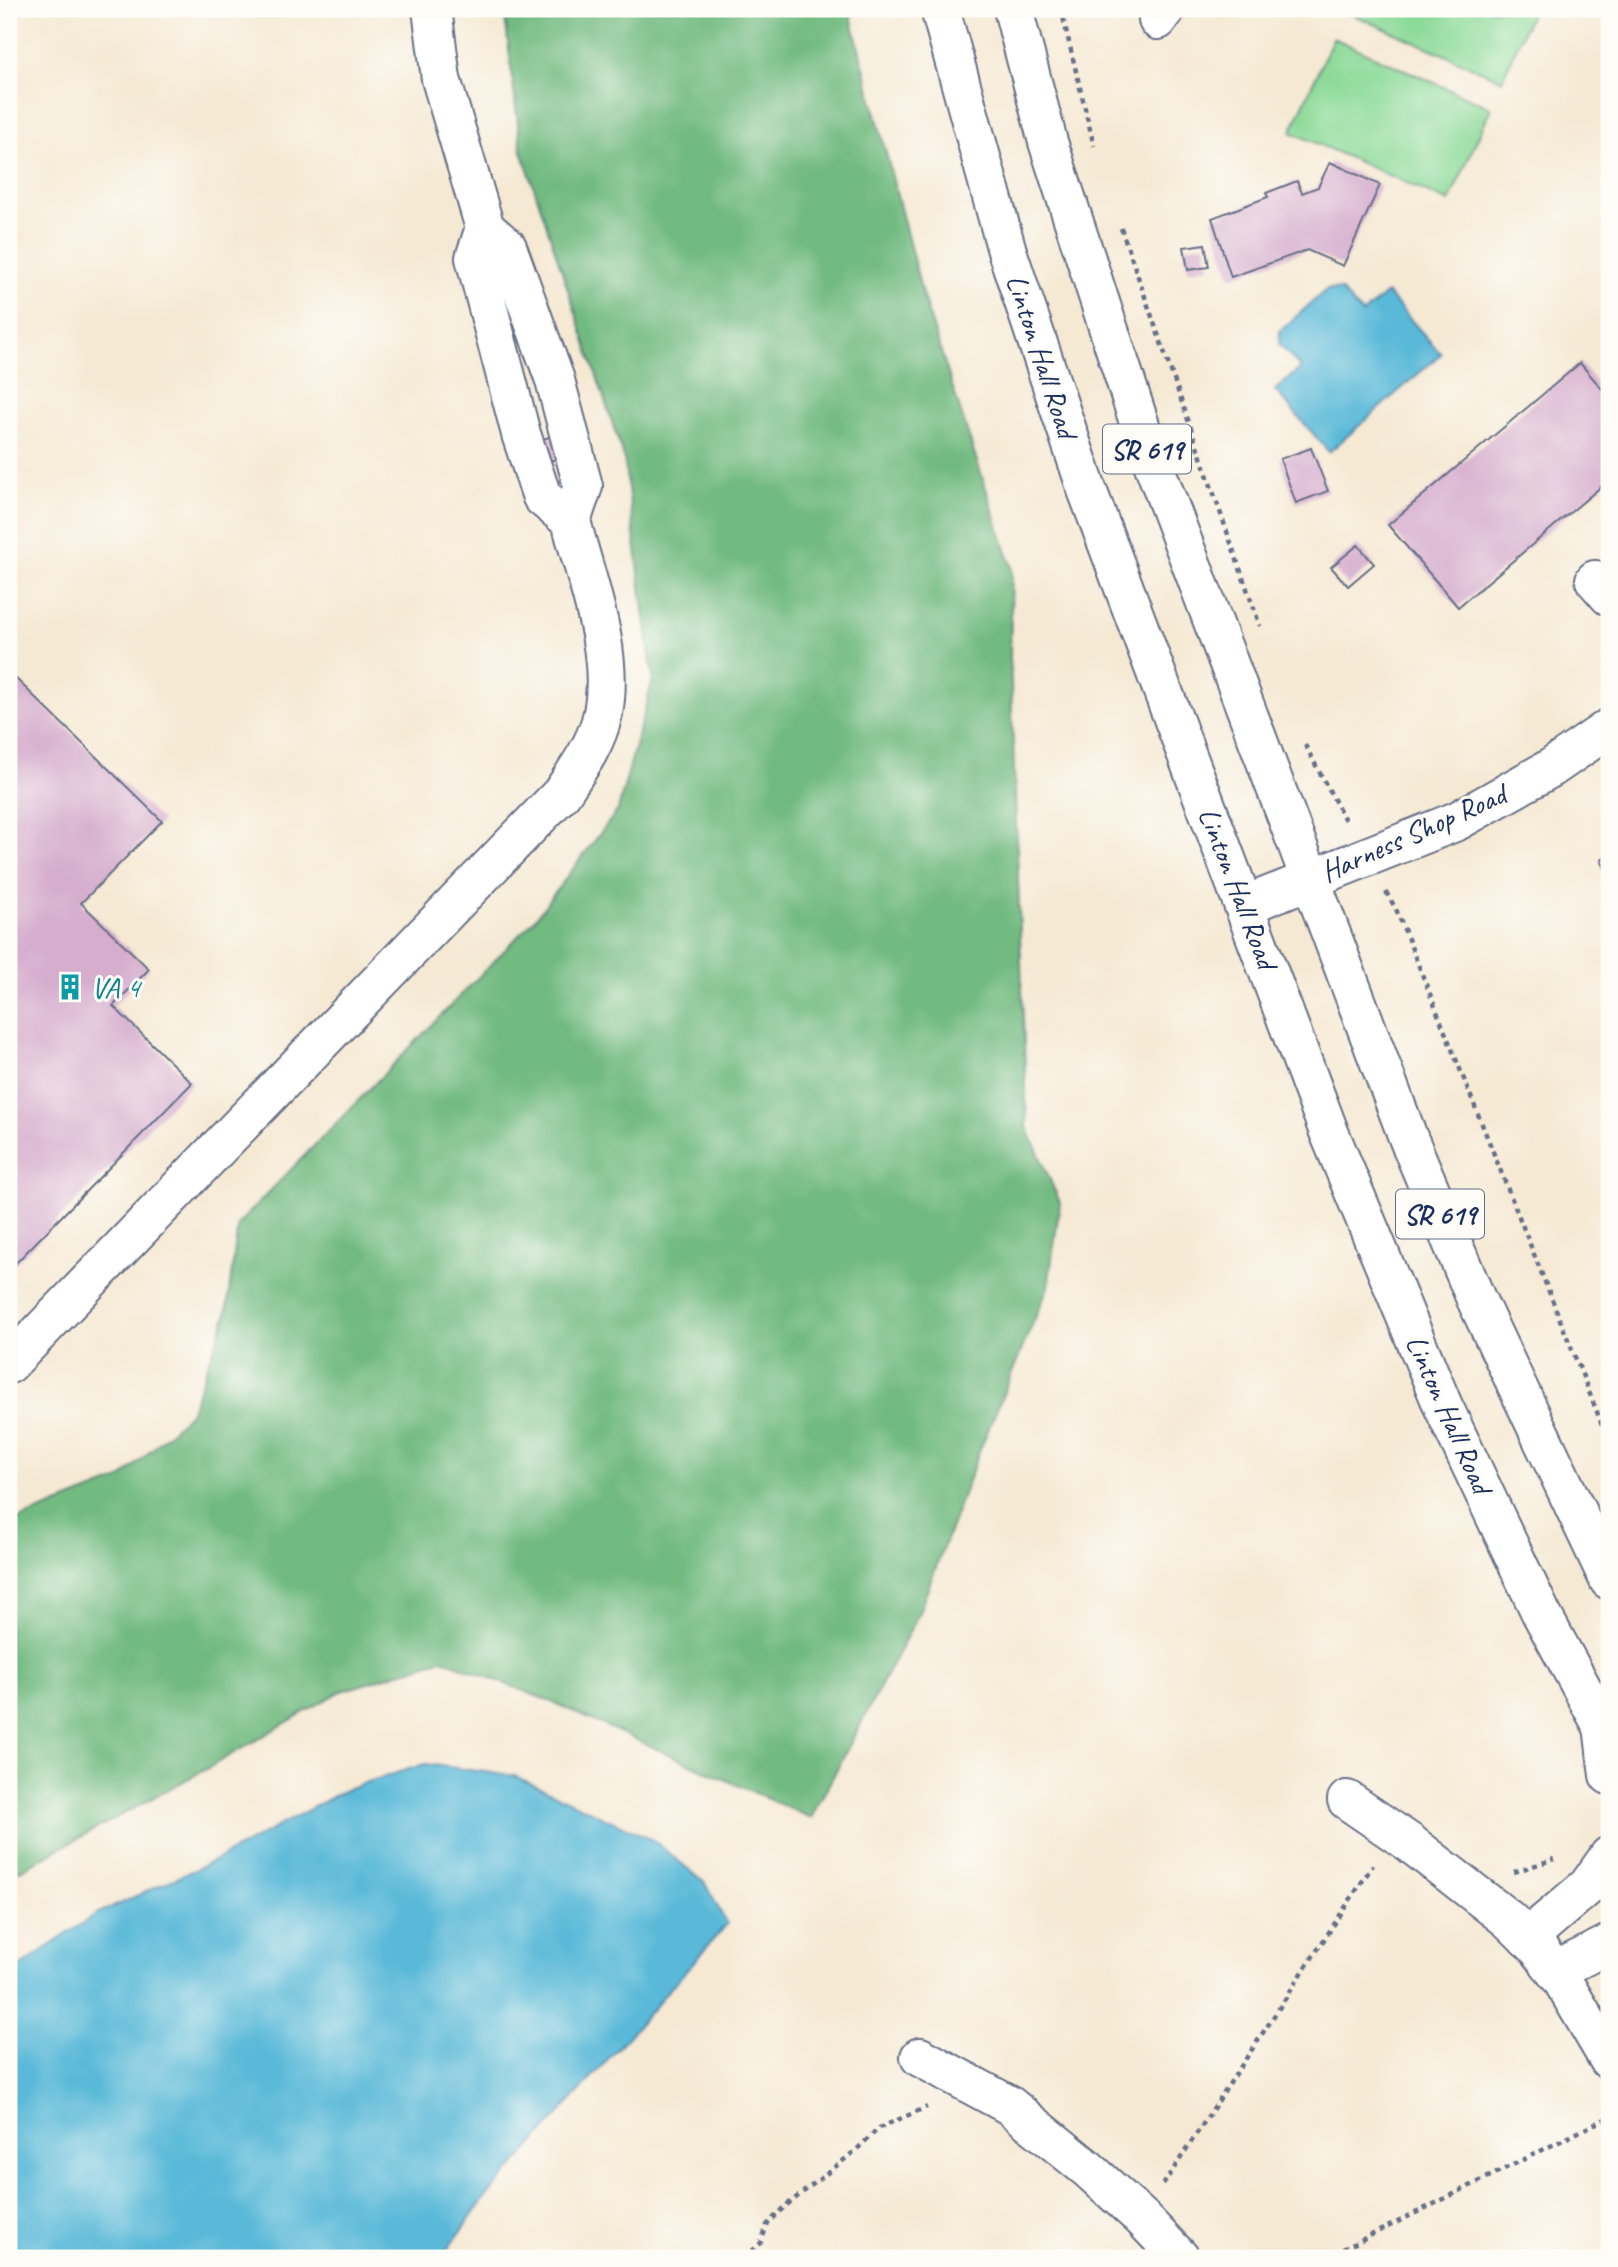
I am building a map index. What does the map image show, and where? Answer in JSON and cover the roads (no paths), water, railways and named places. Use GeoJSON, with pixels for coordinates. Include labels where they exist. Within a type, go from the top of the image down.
{"type":"FeatureCollection","features":[{"type":"Feature","properties":{"kind":"main road"},"geometry":{"type":"LineString","coordinates":[[9,1364],[561,794],[587,756],[603,713],[605,677],[599,635],[571,522],[542,497],[528,459],[475,258],[485,228],[441,79],[432,9]]}},
{"type":"Feature","properties":{"kind":"main road","name":"Linton Hall Road"},"geometry":{"type":"LineString","coordinates":[[940,9],[1007,251],[1082,475],[1329,1132],[1438,1394],[1541,1613],[1606,1732]]}},
{"type":"Feature","properties":{"kind":"main road","name":"SR 619"},"geometry":{"type":"LineString","coordinates":[[1013,9],[1048,142],[1147,447],[1409,1140],[1476,1299],[1609,1580]]}},
{"type":"Feature","properties":{"kind":"main road","name":"Harness Shop Road"},"geometry":{"type":"LineString","coordinates":[[1245,905],[1457,821],[1551,768],[1609,728]]}},
{"type":"Feature","properties":{"kind":"main road"},"geometry":{"type":"LineString","coordinates":[[1606,1732],[1609,1775]]}},
{"type":"Feature","properties":{"kind":"main road"},"geometry":{"type":"LineString","coordinates":[[1347,1800],[1410,1843],[1508,1919],[1555,1971],[1609,2060]]}},
{"type":"Feature","properties":{"kind":"main road"},"geometry":{"type":"LineString","coordinates":[[1527,1938],[1588,1886],[1609,1856]]}},
{"type":"Feature","properties":{"kind":"main road"},"geometry":{"type":"LineString","coordinates":[[1555,1971],[1609,1944]]}},
{"type":"Feature","properties":{"kind":"main road"},"geometry":{"type":"LineString","coordinates":[[920,2057],[1009,2105],[1142,2218],[1180,2258]]}},
{"type":"Feature","properties":{"kind":"water"},"geometry":{"type":"Polygon","coordinates":[[[1327,289],[1341,290],[1362,314],[1387,293],[1441,354],[1329,452],[1275,390],[1301,368],[1279,344],[1280,331],[1327,289]]]}},
{"type":"Feature","properties":{"kind":"water"},"geometry":{"type":"Polygon","coordinates":[[[425,1764],[515,1776],[653,1840],[704,1882],[727,1924],[482,2202],[441,2258],[9,2258],[9,1974],[96,1914],[214,1861],[349,1788],[425,1764]]]}},
{"type":"Feature","properties":{"kind":"place","name":"VA 4"},"geometry":{"type":"Point","coordinates":[70,987]}}]}
